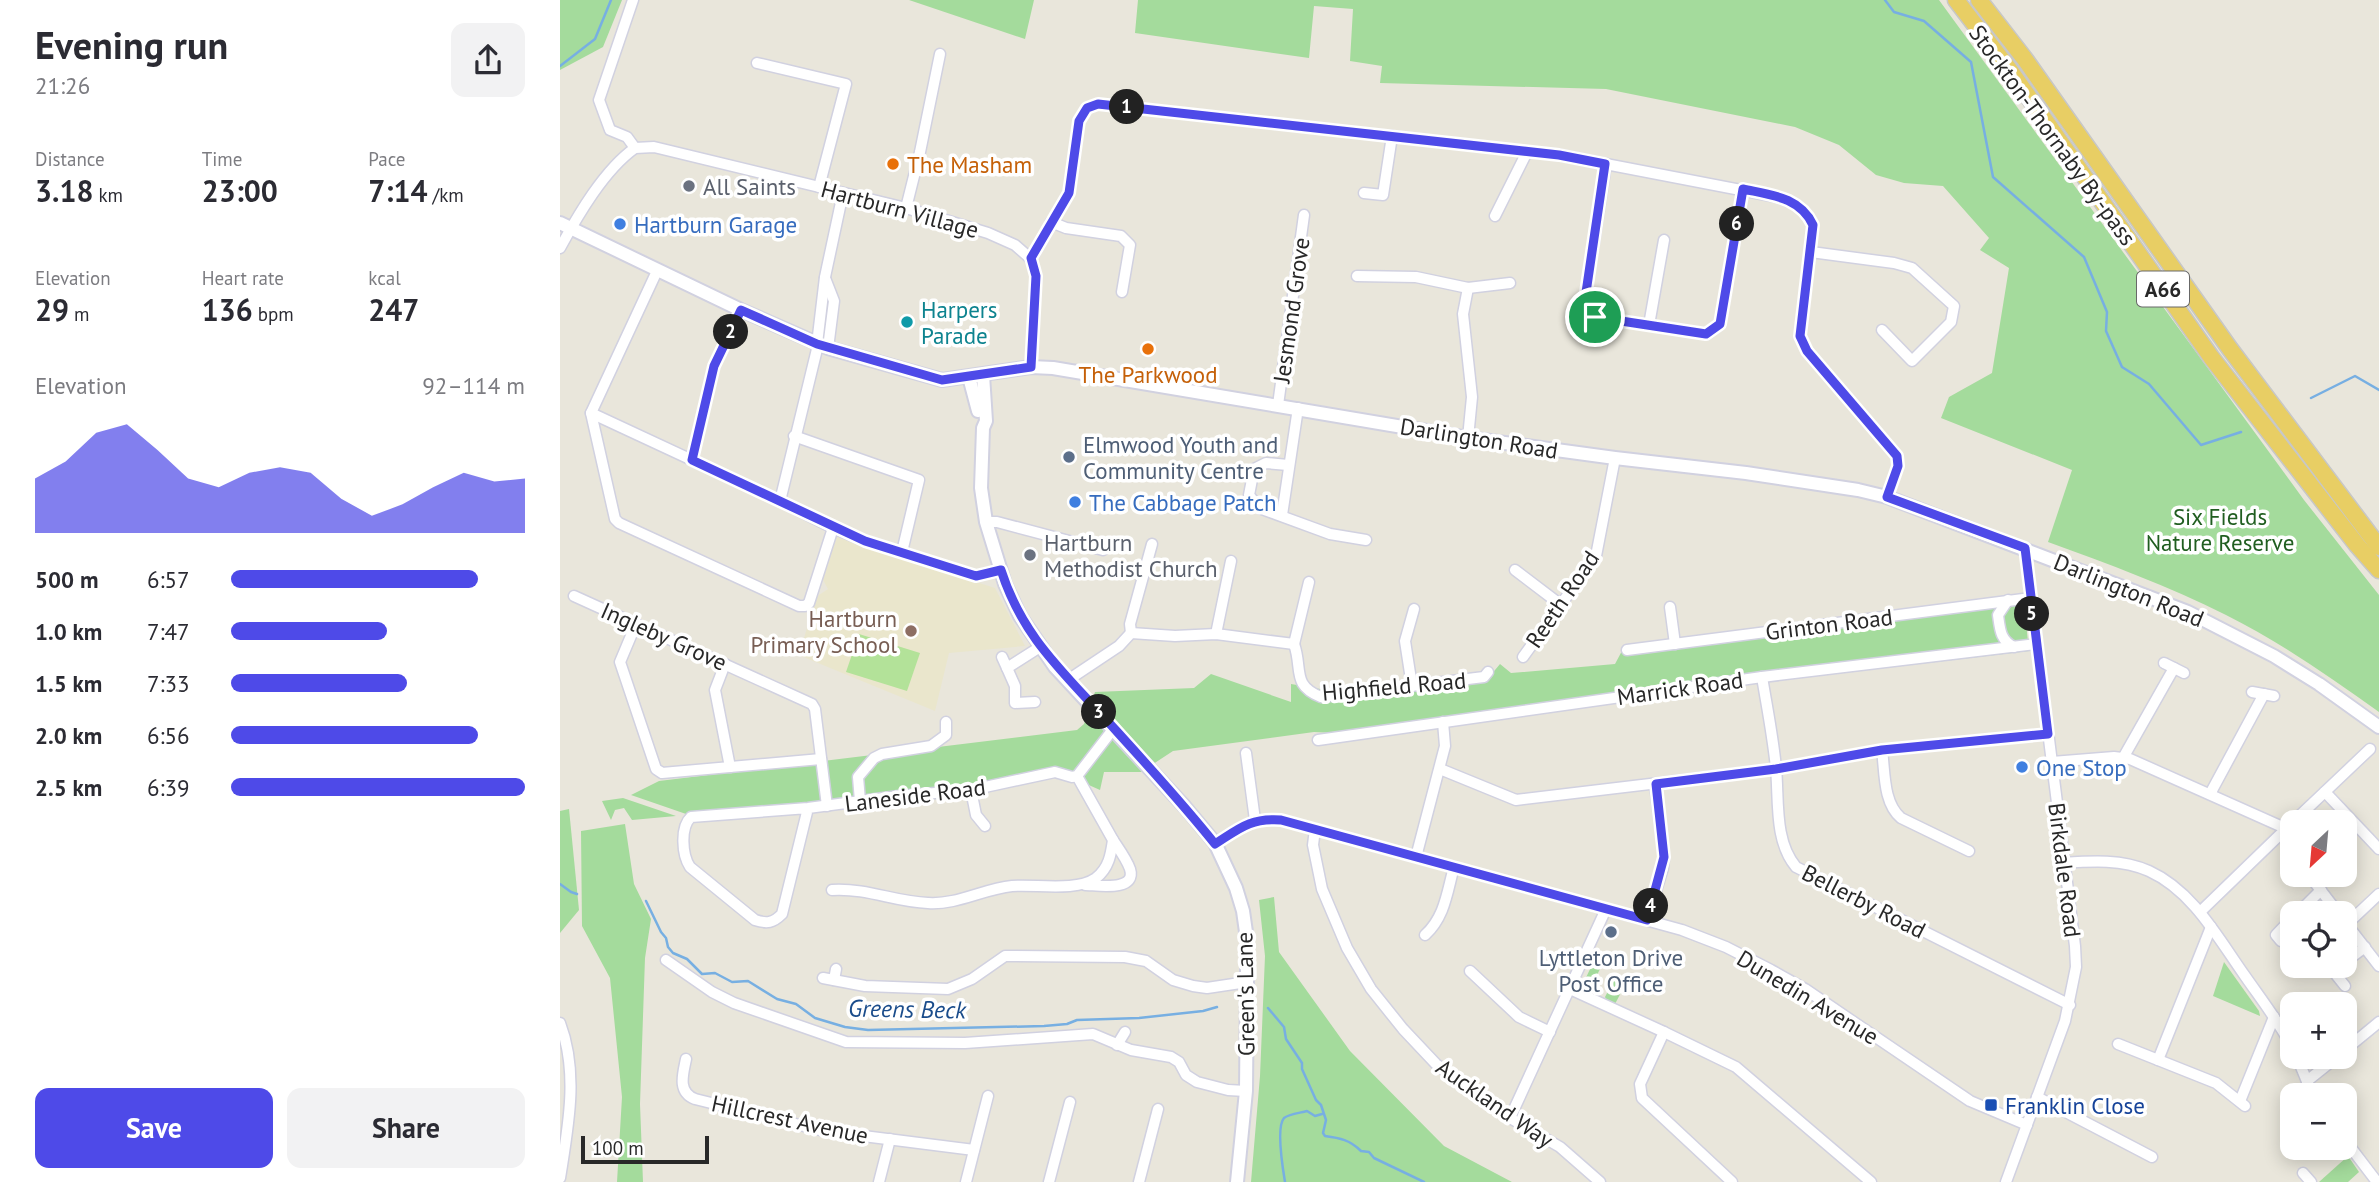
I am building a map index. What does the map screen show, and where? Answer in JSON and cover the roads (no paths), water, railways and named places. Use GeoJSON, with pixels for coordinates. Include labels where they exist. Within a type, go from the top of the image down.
{"type":"FeatureCollection","features":[{"type":"Feature","properties":{"kind":"highway","name":"Stockton-Thornaby By-pass"},"geometry":{"type":"LineString","coordinates":[[1956,0],[2017,80],[2211,357],[2379,570]]}},
{"type":"Feature","properties":{"kind":"highway","name":"Stockton-Thornaby By-pass"},"geometry":{"type":"LineString","coordinates":[[1979,0],[2024,58],[2230,349],[2379,547]]}},
{"type":"Feature","properties":{"kind":"street"},"geometry":{"type":"LineString","coordinates":[[560,248],[565,226],[613,167],[635,148],[627,137],[610,130],[599,100],[633,0]]}},
{"type":"Feature","properties":{"kind":"street"},"geometry":{"type":"LineString","coordinates":[[906,208],[940,54]]}},
{"type":"Feature","properties":{"kind":"street"},"geometry":{"type":"LineString","coordinates":[[757,64],[846,84],[820,187]]}},
{"type":"Feature","properties":{"kind":"street"},"geometry":{"type":"LineString","coordinates":[[1031,367],[1036,276],[1031,258],[1069,193],[1079,121],[1087,108],[1098,104],[1527,152],[1743,189],[1794,202],[1807,214],[1813,225],[1800,336],[1807,351],[1897,456],[1898,466],[1887,497]]}},
{"type":"Feature","properties":{"kind":"street"},"geometry":{"type":"LineString","coordinates":[[1364,193],[1383,195],[1392,136]]}},
{"type":"Feature","properties":{"kind":"street","name":"Hartburn Village"},"geometry":{"type":"LineString","coordinates":[[635,148],[654,147],[906,208],[1002,239],[1031,258]]}},
{"type":"Feature","properties":{"kind":"street"},"geometry":{"type":"LineString","coordinates":[[1495,216],[1527,152]]}},
{"type":"Feature","properties":{"kind":"street"},"geometry":{"type":"LineString","coordinates":[[1605,164],[1584,306],[1595,317],[1706,334],[1720,324],[1743,189]]}},
{"type":"Feature","properties":{"kind":"street"},"geometry":{"type":"LineString","coordinates":[[780,501],[794,436],[821,346],[832,322],[834,301],[828,293],[825,278],[843,193]]}},
{"type":"Feature","properties":{"kind":"street","name":"Jesmond Grove"},"geometry":{"type":"LineString","coordinates":[[1278,405],[1304,215]]}},
{"type":"Feature","properties":{"kind":"street"},"geometry":{"type":"LineString","coordinates":[[1051,222],[1066,228],[1121,236],[1130,245],[1122,292]]}},
{"type":"Feature","properties":{"kind":"street","name":"Darlington Road"},"geometry":{"type":"LineString","coordinates":[[565,226],[821,346],[942,380],[1031,367],[1065,369],[1468,438],[1746,473],[1887,497],[2188,612],[2241,637],[2319,684],[2379,727]]}},
{"type":"Feature","properties":{"kind":"street"},"geometry":{"type":"LineString","coordinates":[[1649,326],[1664,240]]}},
{"type":"Feature","properties":{"kind":"street"},"geometry":{"type":"LineString","coordinates":[[1811,252],[1894,263],[1912,268],[1954,306],[1951,322],[1912,360],[1882,330]]}},
{"type":"Feature","properties":{"kind":"street"},"geometry":{"type":"LineString","coordinates":[[657,271],[591,413],[615,519],[799,606],[809,603],[833,528]]}},
{"type":"Feature","properties":{"kind":"street"},"geometry":{"type":"LineString","coordinates":[[1357,276],[1416,277],[1468,288],[1510,283]]}},
{"type":"Feature","properties":{"kind":"street"},"geometry":{"type":"LineString","coordinates":[[1468,288],[1463,314],[1472,397],[1468,438]]}},
{"type":"Feature","properties":{"kind":"street"},"geometry":{"type":"LineString","coordinates":[[821,346],[820,320],[828,293]]}},
{"type":"Feature","properties":{"kind":"street"},"geometry":{"type":"LineString","coordinates":[[692,460],[714,366],[741,310]]}},
{"type":"Feature","properties":{"kind":"street"},"geometry":{"type":"LineString","coordinates":[[820,320],[832,322]]}},
{"type":"Feature","properties":{"kind":"street","name":"Green's Lane"},"geometry":{"type":"LineString","coordinates":[[983,375],[986,421],[983,428]]}},
{"type":"Feature","properties":{"kind":"street","name":"Green's Lane"},"geometry":{"type":"LineString","coordinates":[[969,377],[983,428],[981,488],[986,522],[1001,570],[1020,616],[1040,647],[1185,807],[1215,844],[1236,888],[1247,939],[1245,1091],[1237,1182]]}},
{"type":"Feature","properties":{"kind":"street"},"geometry":{"type":"LineString","coordinates":[[1282,515],[1298,408]]}},
{"type":"Feature","properties":{"kind":"street"},"geometry":{"type":"LineString","coordinates":[[591,413],[833,528],[976,576],[1001,570]]}},
{"type":"Feature","properties":{"kind":"street"},"geometry":{"type":"LineString","coordinates":[[794,436],[919,480],[902,552]]}},
{"type":"Feature","properties":{"kind":"street","name":"Reeth Road"},"geometry":{"type":"LineString","coordinates":[[1523,657],[1596,556],[1615,458]]}},
{"type":"Feature","properties":{"kind":"street"},"geometry":{"type":"LineString","coordinates":[[1288,465],[1266,463],[1254,469],[1249,495],[1259,508],[1330,534],[1366,540]]}},
{"type":"Feature","properties":{"kind":"street"},"geometry":{"type":"LineString","coordinates":[[986,522],[997,522],[1103,550]]}},
{"type":"Feature","properties":{"kind":"street"},"geometry":{"type":"LineString","coordinates":[[1069,680],[1119,646],[1131,633],[1130,624],[1152,544]]}},
{"type":"Feature","properties":{"kind":"street","name":"Birkdale Road"},"geometry":{"type":"LineString","coordinates":[[2006,1182],[2070,1004],[2076,967],[2025,548]]}},
{"type":"Feature","properties":{"kind":"street"},"geometry":{"type":"LineString","coordinates":[[1216,634],[1231,561]]}},
{"type":"Feature","properties":{"kind":"street"},"geometry":{"type":"LineString","coordinates":[[1514,570],[1561,605]]}},
{"type":"Feature","properties":{"kind":"street"},"geometry":{"type":"LineString","coordinates":[[1131,633],[1175,636],[1216,634],[1294,644],[1309,582]]}},
{"type":"Feature","properties":{"kind":"street","name":"Ingleby Grove"},"geometry":{"type":"LineString","coordinates":[[574,596],[812,704],[815,709],[827,806]]}},
{"type":"Feature","properties":{"kind":"street","name":"Grinton Road"},"geometry":{"type":"LineString","coordinates":[[1640,661],[1633,649],[2031,598]]}},
{"type":"Feature","properties":{"kind":"street"},"geometry":{"type":"LineString","coordinates":[[2008,600],[1998,615],[2002,638],[2015,648]]}},
{"type":"Feature","properties":{"kind":"street"},"geometry":{"type":"LineString","coordinates":[[1670,607],[1675,644]]}},
{"type":"Feature","properties":{"kind":"street"},"geometry":{"type":"LineString","coordinates":[[1412,686],[1405,641],[1413,609]]}},
{"type":"Feature","properties":{"kind":"street"},"geometry":{"type":"LineString","coordinates":[[636,624],[620,662],[656,769],[662,773],[821,759]]}},
{"type":"Feature","properties":{"kind":"street","name":"Highfield Road"},"geometry":{"type":"LineString","coordinates":[[1294,644],[1299,679],[1308,692],[1321,697],[1484,677],[1488,672]]}},
{"type":"Feature","properties":{"kind":"street","name":"Marrick Road"},"geometry":{"type":"LineString","coordinates":[[1322,737],[1762,677],[2036,644]]}},
{"type":"Feature","properties":{"kind":"street"},"geometry":{"type":"LineString","coordinates":[[1007,668],[1040,647]]}},
{"type":"Feature","properties":{"kind":"street"},"geometry":{"type":"LineString","coordinates":[[1002,657],[1015,686],[1015,703],[1035,702]]}},
{"type":"Feature","properties":{"kind":"street"},"geometry":{"type":"LineString","coordinates":[[725,664],[715,690],[730,767]]}},
{"type":"Feature","properties":{"kind":"street"},"geometry":{"type":"LineString","coordinates":[[2123,758],[2169,665],[2184,673]]}},
{"type":"Feature","properties":{"kind":"street","name":"Bellerby Road"},"geometry":{"type":"LineString","coordinates":[[1762,677],[1776,769],[1777,804],[1785,848],[1796,867],[2070,1004]]}},
{"type":"Feature","properties":{"kind":"street"},"geometry":{"type":"LineString","coordinates":[[2210,794],[2269,695],[2252,692]]}},
{"type":"Feature","properties":{"kind":"street"},"geometry":{"type":"LineString","coordinates":[[860,801],[858,777],[874,758],[882,754],[930,746],[950,738],[946,722]]}},
{"type":"Feature","properties":{"kind":"street"},"geometry":{"type":"LineString","coordinates":[[1416,857],[1445,746],[1443,722]]}},
{"type":"Feature","properties":{"kind":"street"},"geometry":{"type":"LineString","coordinates":[[832,890],[866,891],[906,901],[943,903],[1010,887],[1119,886],[1126,883],[1131,871],[1077,776],[1114,728]]}},
{"type":"Feature","properties":{"kind":"street"},"geometry":{"type":"LineString","coordinates":[[1440,769],[1516,800],[1776,769],[1882,750],[2048,734]]}},
{"type":"Feature","properties":{"kind":"street"},"geometry":{"type":"LineString","coordinates":[[2306,810],[2365,749]]}},
{"type":"Feature","properties":{"kind":"street"},"geometry":{"type":"LineString","coordinates":[[1882,750],[1889,802],[1894,812],[1969,851]]}},
{"type":"Feature","properties":{"kind":"street"},"geometry":{"type":"LineString","coordinates":[[1215,844],[1237,828],[1255,820],[1246,753]]}},
{"type":"Feature","properties":{"kind":"street"},"geometry":{"type":"LineString","coordinates":[[2052,762],[2123,758],[2280,821]]}},
{"type":"Feature","properties":{"kind":"street","name":"Laneside Road"},"geometry":{"type":"LineString","coordinates":[[808,808],[782,914],[776,920],[767,923],[755,920],[686,862],[684,829],[685,822],[691,817],[808,808],[971,790],[1055,772],[1077,776]]}},
{"type":"Feature","properties":{"kind":"street"},"geometry":{"type":"LineString","coordinates":[[1647,920],[1664,857],[1656,784]]}},
{"type":"Feature","properties":{"kind":"street"},"geometry":{"type":"LineString","coordinates":[[971,790],[976,816],[985,826]]}},
{"type":"Feature","properties":{"kind":"street"},"geometry":{"type":"LineString","coordinates":[[2325,792],[2377,844]]}},
{"type":"Feature","properties":{"kind":"street","name":"Dunedin Avenue"},"geometry":{"type":"LineString","coordinates":[[1255,820],[1281,820],[1315,829],[1682,930],[1726,947],[1805,989],[1970,1101],[2027,1125]]}},
{"type":"Feature","properties":{"kind":"street","name":"Auckland Way"},"geometry":{"type":"LineString","coordinates":[[1315,829],[1313,845],[1322,889],[1347,948],[1371,989],[1403,1029],[1436,1064],[1510,1118],[1560,1147],[1600,1182]]}},
{"type":"Feature","properties":{"kind":"street"},"geometry":{"type":"LineString","coordinates":[[2200,912],[2280,836]]}},
{"type":"Feature","properties":{"kind":"street"},"geometry":{"type":"LineString","coordinates":[[1082,885],[1097,877],[1106,867],[1113,840]]}},
{"type":"Feature","properties":{"kind":"street"},"geometry":{"type":"LineString","coordinates":[[2064,863],[2109,862],[2137,867],[2163,879],[2200,912],[2280,1027]]}},
{"type":"Feature","properties":{"kind":"street"},"geometry":{"type":"LineString","coordinates":[[1425,934],[1436,925],[1442,913],[1454,867]]}},
{"type":"Feature","properties":{"kind":"street"},"geometry":{"type":"LineString","coordinates":[[2319,887],[2329,901]]}},
{"type":"Feature","properties":{"kind":"street"},"geometry":{"type":"LineString","coordinates":[[2310,901],[2321,890]]}},
{"type":"Feature","properties":{"kind":"street"},"geometry":{"type":"LineString","coordinates":[[2357,913],[2379,894]]}},
{"type":"Feature","properties":{"kind":"street"},"geometry":{"type":"LineString","coordinates":[[1510,1118],[1606,909]]}},
{"type":"Feature","properties":{"kind":"street"},"geometry":{"type":"LineString","coordinates":[[2158,1060],[2211,927]]}},
{"type":"Feature","properties":{"kind":"street"},"geometry":{"type":"LineString","coordinates":[[2357,937],[2379,966]]}},
{"type":"Feature","properties":{"kind":"street"},"geometry":{"type":"LineString","coordinates":[[2357,953],[2365,947]]}},
{"type":"Feature","properties":{"kind":"street"},"geometry":{"type":"LineString","coordinates":[[831,976],[865,986],[947,989],[972,979],[1005,956],[1015,960],[1132,957],[1146,961],[1173,979],[1193,986],[1207,988],[1247,982]]}},
{"type":"Feature","properties":{"kind":"street"},"geometry":{"type":"LineString","coordinates":[[666,960],[702,986],[734,1003],[846,1042],[965,1043],[1083,1033],[1101,1036],[1131,1050],[1171,1057],[1179,1062],[1186,1075],[1197,1082],[1228,1090],[1245,1091]]}},
{"type":"Feature","properties":{"kind":"street"},"geometry":{"type":"LineString","coordinates":[[1469,971],[1519,1017],[1550,1032]]}},
{"type":"Feature","properties":{"kind":"street"},"geometry":{"type":"LineString","coordinates":[[2339,978],[2345,986]]}},
{"type":"Feature","properties":{"kind":"street"},"geometry":{"type":"LineString","coordinates":[[1570,989],[1736,1067],[1871,1182]]}},
{"type":"Feature","properties":{"kind":"street"},"geometry":{"type":"LineString","coordinates":[[2118,1044],[2216,1083],[2242,1104],[2274,1017]]}},
{"type":"Feature","properties":{"kind":"street"},"geometry":{"type":"LineString","coordinates":[[2357,1041],[2379,1022]]}},
{"type":"Feature","properties":{"kind":"street"},"geometry":{"type":"LineString","coordinates":[[560,1023],[570,1067],[571,1090],[560,1178]]}},
{"type":"Feature","properties":{"kind":"street"},"geometry":{"type":"LineString","coordinates":[[1664,1031],[1640,1084],[1642,1098],[1732,1182]]}},
{"type":"Feature","properties":{"kind":"street"},"geometry":{"type":"LineString","coordinates":[[1117,1045],[1125,1032]]}},
{"type":"Feature","properties":{"kind":"street"},"geometry":{"type":"LineString","coordinates":[[934,1055],[935,1042]]}},
{"type":"Feature","properties":{"kind":"street","name":"Hillcrest Avenue"},"geometry":{"type":"LineString","coordinates":[[686,1059],[682,1086],[691,1098],[824,1131],[974,1150]]}},
{"type":"Feature","properties":{"kind":"street"},"geometry":{"type":"LineString","coordinates":[[2302,1069],[2307,1081],[2322,1069]]}},
{"type":"Feature","properties":{"kind":"street"},"geometry":{"type":"LineString","coordinates":[[965,1182],[988,1096]]}},
{"type":"Feature","properties":{"kind":"street"},"geometry":{"type":"LineString","coordinates":[[2037,1097],[2152,1157]]}},
{"type":"Feature","properties":{"kind":"street"},"geometry":{"type":"LineString","coordinates":[[1049,1182],[1070,1102]]}},
{"type":"Feature","properties":{"kind":"street"},"geometry":{"type":"LineString","coordinates":[[1139,1182],[1158,1109]]}},
{"type":"Feature","properties":{"kind":"street"},"geometry":{"type":"LineString","coordinates":[[879,1182],[890,1139]]}},
{"type":"Feature","properties":{"kind":"street"},"geometry":{"type":"LineString","coordinates":[[2357,1156],[2377,1182]]}},
{"type":"Feature","properties":{"kind":"street"},"geometry":{"type":"LineString","coordinates":[[2303,1173],[2311,1182]]}},
{"type":"Feature","properties":{"kind":"waterway"},"geometry":{"type":"LineString","coordinates":[[560,66],[595,39],[611,0]]}},
{"type":"Feature","properties":{"kind":"waterway"},"geometry":{"type":"LineString","coordinates":[[1885,0],[1894,12],[1924,21],[1971,62],[1993,177],[2084,257],[2107,312],[2106,331],[2122,367],[2149,384],[2201,445],[2241,432]]}},
{"type":"Feature","properties":{"kind":"waterway"},"geometry":{"type":"LineString","coordinates":[[2311,398],[2355,376],[2379,390]]}},
{"type":"Feature","properties":{"kind":"waterway","name":"Greens Beck"},"geometry":{"type":"LineString","coordinates":[[560,884],[577,894]]}},
{"type":"Feature","properties":{"kind":"waterway","name":"Greens Beck"},"geometry":{"type":"LineString","coordinates":[[646,901],[668,947],[673,953],[687,959],[702,974],[715,973],[732,982],[748,981],[777,999],[796,1004],[815,1018],[845,1027],[868,1030],[1044,1026],[1067,1024],[1077,1020],[1139,1018],[1203,1011],[1217,1007]]}},
{"type":"Feature","properties":{"kind":"waterway","name":"Greens Beck"},"geometry":{"type":"LineString","coordinates":[[1268,1008],[1284,1027],[1286,1039],[1302,1063],[1302,1069],[1316,1100],[1321,1105],[1326,1120],[1323,1133],[1325,1136],[1349,1142],[1361,1151],[1369,1152],[1374,1158],[1424,1182]]}},
{"type":"Feature","properties":{"kind":"waterway"},"geometry":{"type":"LineString","coordinates":[[1285,1182],[1280,1139],[1284,1118],[1307,1111],[1315,1116],[1322,1114]]}},
{"type":"Feature","properties":{"kind":"place","name":"The Masham"},"geometry":{"type":"Point","coordinates":[893,164]}},
{"type":"Feature","properties":{"kind":"place","name":"All Saints"},"geometry":{"type":"Point","coordinates":[689,186]}},
{"type":"Feature","properties":{"kind":"place","name":"Hartburn Garage"},"geometry":{"type":"Point","coordinates":[620,224]}},
{"type":"Feature","properties":{"kind":"place","name":"Harpers Parade"},"geometry":{"type":"Point","coordinates":[907,322]}},
{"type":"Feature","properties":{"kind":"place","name":"The Parkwood"},"geometry":{"type":"Point","coordinates":[1148,349]}},
{"type":"Feature","properties":{"kind":"place","name":"Elmwood Youth and Community Centre"},"geometry":{"type":"Point","coordinates":[1069,457]}},
{"type":"Feature","properties":{"kind":"place","name":"The Cabbage Patch"},"geometry":{"type":"Point","coordinates":[1075,502]}},
{"type":"Feature","properties":{"kind":"place","name":"Hartburn Methodist Church"},"geometry":{"type":"Point","coordinates":[1030,555]}},
{"type":"Feature","properties":{"kind":"place","name":"Hartburn Primary School"},"geometry":{"type":"Point","coordinates":[911,631]}},
{"type":"Feature","properties":{"kind":"place","name":"One Stop"},"geometry":{"type":"Point","coordinates":[2022,767]}},
{"type":"Feature","properties":{"kind":"place","name":"Lyttleton Drive Post Office"},"geometry":{"type":"Point","coordinates":[1611,932]}},
{"type":"Feature","properties":{"kind":"place","name":"Franklin Close"},"geometry":{"type":"Point","coordinates":[1991,1105]}},
{"type":"Feature","properties":{"kind":"park label","name":"Six Fields Nature Reserve"},"geometry":{"type":"Point","coordinates":[2220,529]}}]}
